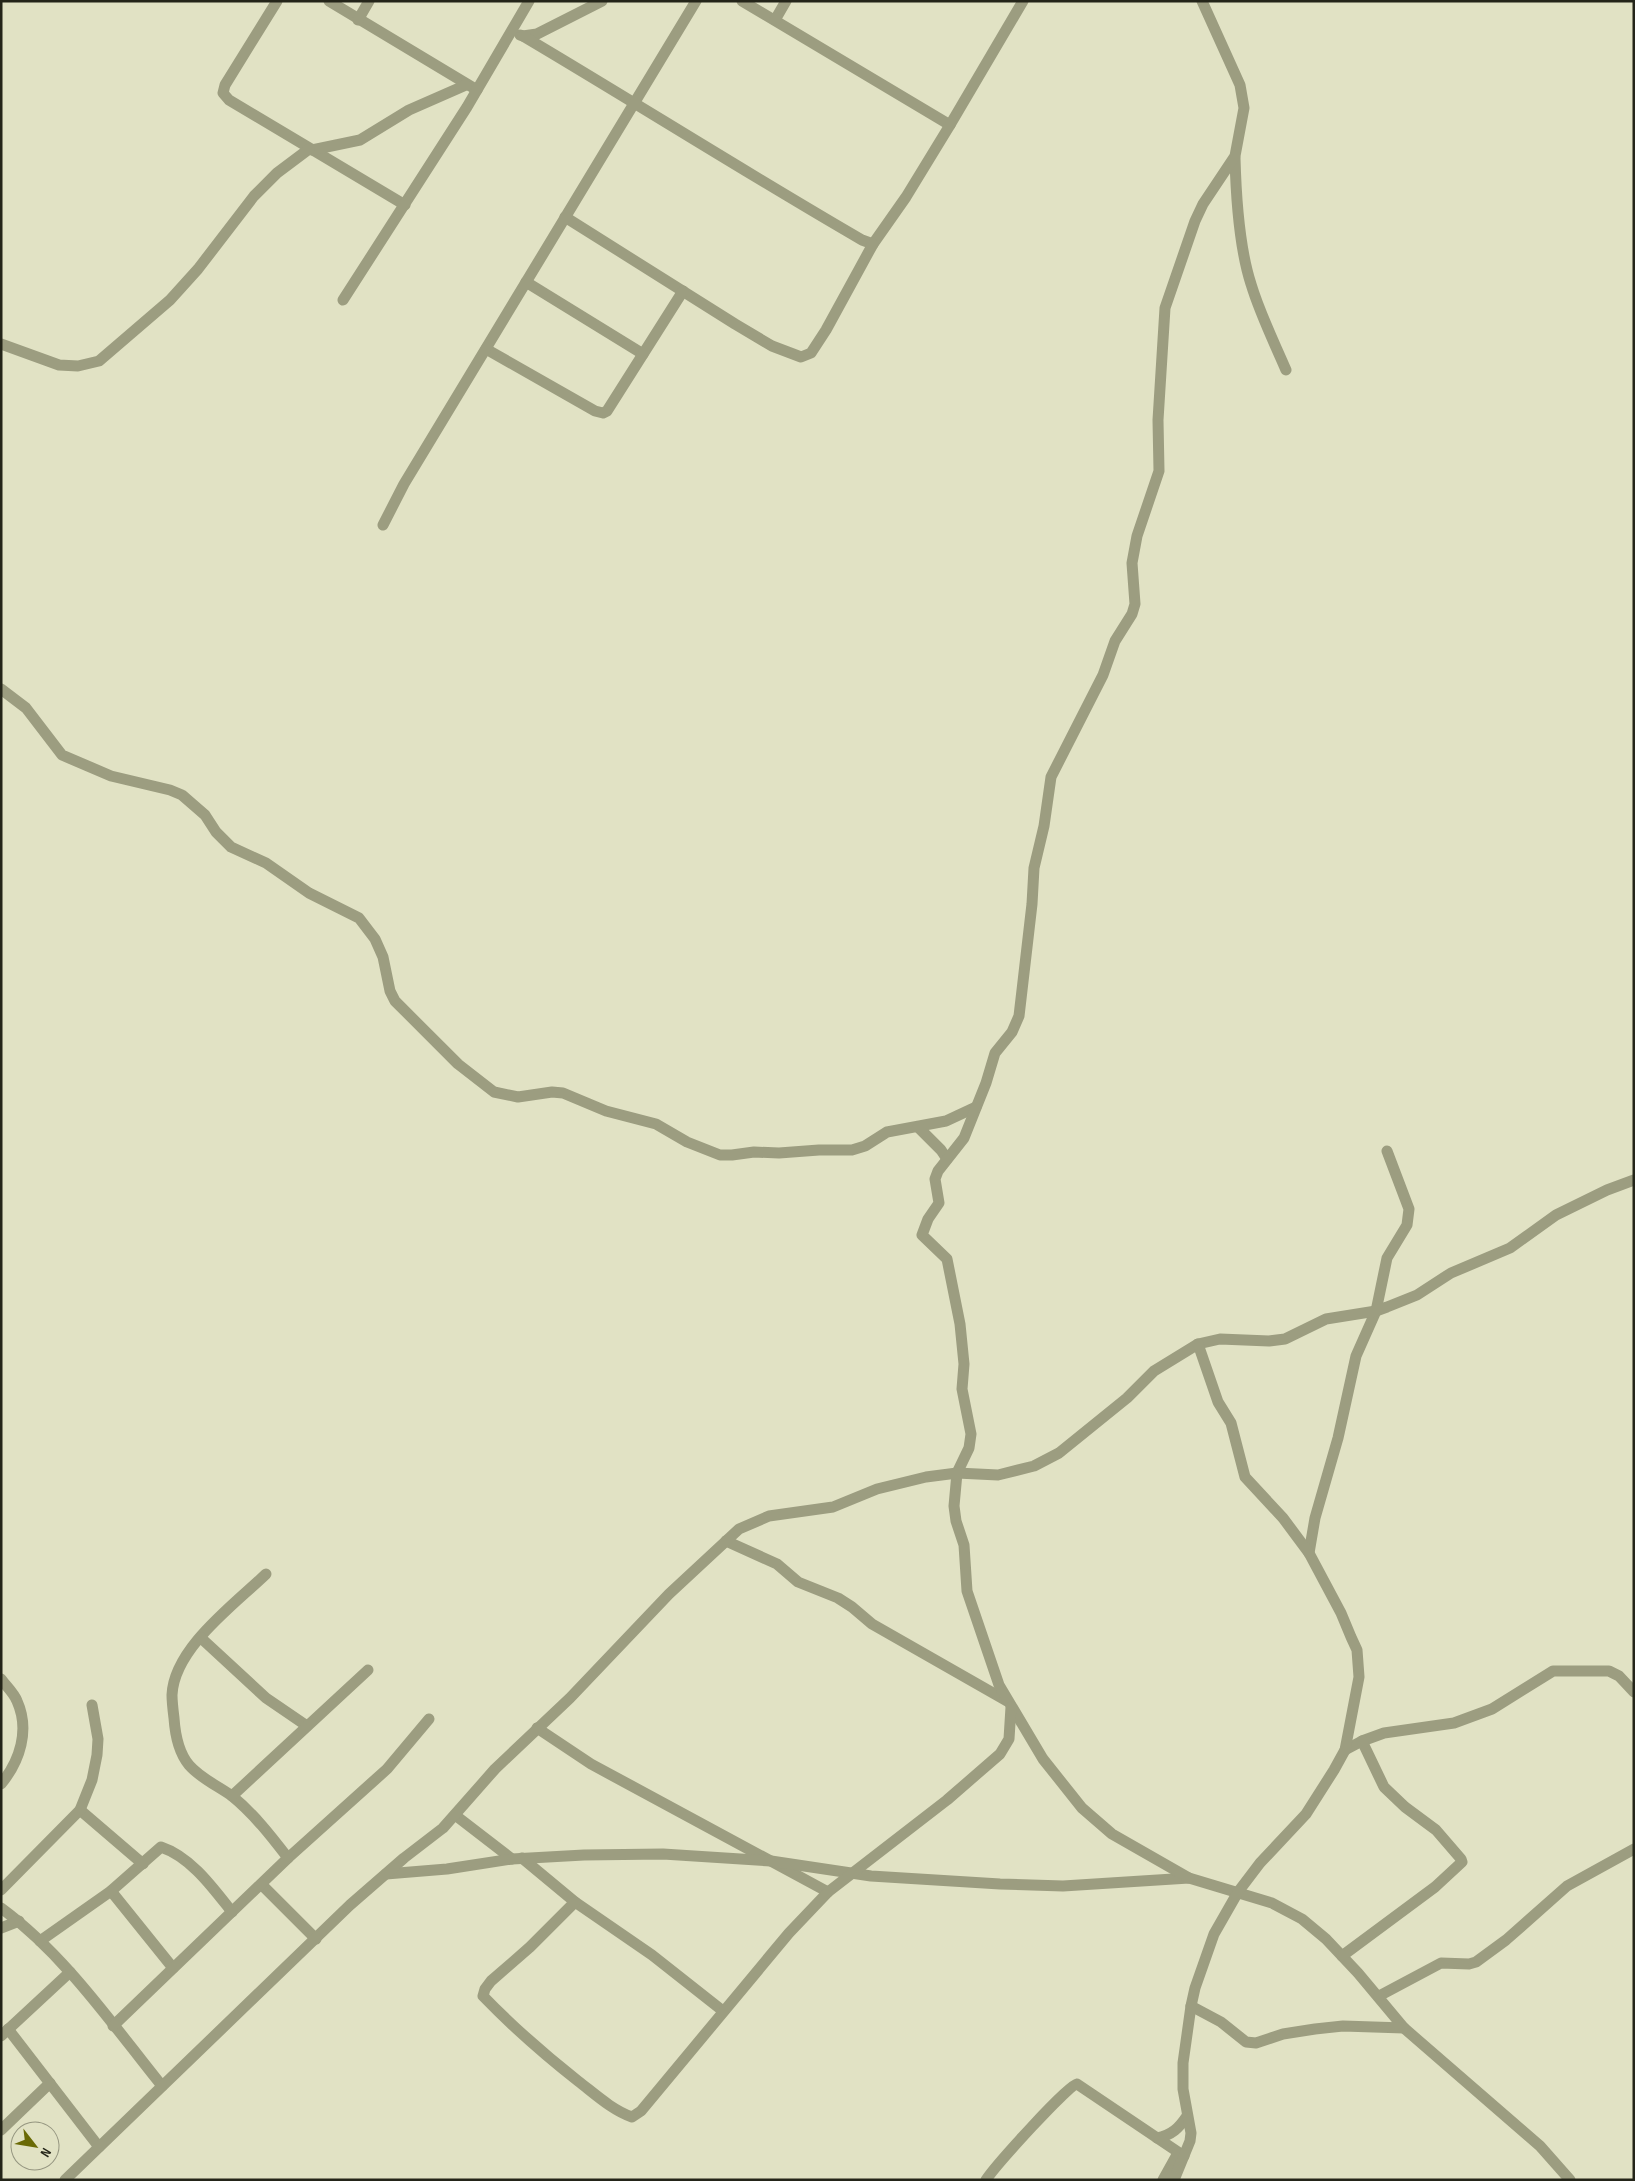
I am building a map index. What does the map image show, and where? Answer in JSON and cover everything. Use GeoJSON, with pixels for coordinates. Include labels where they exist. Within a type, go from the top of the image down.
{"type":"FeatureCollection","features":[{"type":"Feature","properties":{"kind":"street"},"geometry":{"type":"LineString","coordinates":[[277,1],[225,85],[223,93],[229,100],[405,205]]}},
{"type":"Feature","properties":{"kind":"street"},"geometry":{"type":"LineString","coordinates":[[329,1],[477,90]]}},
{"type":"Feature","properties":{"kind":"street"},"geometry":{"type":"LineString","coordinates":[[358,20],[369,1]]}},
{"type":"Feature","properties":{"kind":"street"},"geometry":{"type":"LineString","coordinates":[[343,300],[477,90],[518,33],[529,1]]}},
{"type":"Feature","properties":{"kind":"street"},"geometry":{"type":"LineString","coordinates":[[518,33],[537,34],[602,1]]}},
{"type":"Feature","properties":{"kind":"street"},"geometry":{"type":"LineString","coordinates":[[383,525],[404,484],[696,1]]}},
{"type":"Feature","properties":{"kind":"street"},"geometry":{"type":"LineString","coordinates":[[742,1],[950,124]]}},
{"type":"Feature","properties":{"kind":"street"},"geometry":{"type":"LineString","coordinates":[[775,20],[786,1]]}},
{"type":"Feature","properties":{"kind":"street"},"geometry":{"type":"LineString","coordinates":[[565,217],[772,346],[801,357],[811,353],[826,330],[873,244],[906,197],[1023,1]]}},
{"type":"Feature","properties":{"kind":"street"},"geometry":{"type":"LineString","coordinates":[[1202,1],[1244,96],[1244,108],[1235,156],[1240,222],[1250,282],[1260,311],[1286,370]]}},
{"type":"Feature","properties":{"kind":"street"},"geometry":{"type":"LineString","coordinates":[[518,33],[796,202],[862,240],[873,244]]}},
{"type":"Feature","properties":{"kind":"street"},"geometry":{"type":"LineString","coordinates":[[1,344],[59,365],[78,366],[99,361],[170,300],[198,270],[254,196],[277,173],[311,149],[360,140],[409,110],[466,84]]}},
{"type":"Feature","properties":{"kind":"street"},"geometry":{"type":"LineString","coordinates":[[1189,1878],[1140,1852],[1094,1820],[1069,1793],[1043,1759],[999,1685],[967,1591],[964,1546],[954,1506],[957,1473],[969,1448],[971,1434],[962,1389],[964,1355],[960,1324],[947,1259],[922,1235],[928,1219],[939,1203],[936,1175],[964,1138],[995,1053],[1012,1032],[1019,1016],[1032,912],[1034,868],[1044,826],[1051,777],[1102,675],[1115,641],[1132,614],[1135,604],[1132,563],[1137,536],[1161,460],[1158,435],[1165,308],[1204,204],[1235,156]]}},
{"type":"Feature","properties":{"kind":"street"},"geometry":{"type":"LineString","coordinates":[[526,282],[643,354]]}},
{"type":"Feature","properties":{"kind":"street"},"geometry":{"type":"LineString","coordinates":[[486,348],[595,411],[603,413],[607,411],[683,291]]}},
{"type":"Feature","properties":{"kind":"street"},"geometry":{"type":"LineString","coordinates":[[1,689],[26,708],[62,755],[111,776],[170,790],[182,796],[205,815],[226,843],[270,866],[309,893],[359,918],[375,939],[383,957],[394,1001],[458,1064],[494,1092],[518,1097],[552,1092],[563,1093],[606,1111],[656,1124],[692,1144],[726,1155],[754,1152],[779,1153],[852,1150],[864,1146],[887,1132],[953,1119],[976,1107]]}},
{"type":"Feature","properties":{"kind":"street"},"geometry":{"type":"LineString","coordinates":[[918,1127],[941,1150],[947,1159]]}},
{"type":"Feature","properties":{"kind":"street"},"geometry":{"type":"LineString","coordinates":[[1310,1553],[1315,1518],[1338,1438],[1356,1356],[1376,1311],[1387,1258],[1407,1225],[1409,1217],[1409,1209],[1387,1151]]}},
{"type":"Feature","properties":{"kind":"street"},"geometry":{"type":"LineString","coordinates":[[65,2180],[350,1905],[404,1858],[444,1828],[495,1769],[570,1698],[669,1594],[739,1529],[769,1516],[832,1507],[877,1489],[926,1477],[957,1473],[984,1476],[1010,1473],[1034,1466],[1059,1454],[1127,1398],[1154,1370],[1198,1344],[1220,1339],[1269,1341],[1285,1339],[1326,1319],[1376,1311],[1416,1295],[1451,1273],[1510,1248],[1556,1215],[1607,1190],[1634,1180]]}},
{"type":"Feature","properties":{"kind":"street"},"geometry":{"type":"LineString","coordinates":[[1163,2180],[1190,2141],[1191,2132],[1183,2089],[1183,2063],[1195,1988],[1214,1934],[1238,1892],[1260,1863],[1306,1814],[1345,1750],[1359,1677],[1356,1650],[1341,1613],[1310,1553],[1283,1518],[1245,1476],[1231,1423],[1218,1402],[1198,1344]]}},
{"type":"Feature","properties":{"kind":"street"},"geometry":{"type":"LineString","coordinates":[[726,1540],[777,1564],[798,1582],[838,1598],[872,1624],[1009,1704]]}},
{"type":"Feature","properties":{"kind":"street"},"geometry":{"type":"LineString","coordinates":[[266,1574],[188,1652],[178,1671],[172,1694],[174,1725],[181,1751],[189,1765],[232,1796],[258,1820],[288,1858]]}},
{"type":"Feature","properties":{"kind":"street"},"geometry":{"type":"LineString","coordinates":[[201,1638],[266,1698],[307,1726]]}},
{"type":"Feature","properties":{"kind":"street"},"geometry":{"type":"LineString","coordinates":[[232,1796],[368,1670]]}},
{"type":"Feature","properties":{"kind":"street"},"geometry":{"type":"LineString","coordinates":[[1345,1750],[1384,1733],[1454,1723],[1485,1712],[1508,1700],[1552,1671],[1608,1671],[1619,1676],[1634,1692]]}},
{"type":"Feature","properties":{"kind":"street"},"geometry":{"type":"LineString","coordinates":[[1,1679],[17,1701],[23,1725],[22,1747],[12,1772],[1,1784]]}},
{"type":"Feature","properties":{"kind":"street"},"geometry":{"type":"LineString","coordinates":[[575,1902],[491,1981],[485,1988],[483,1996],[549,2058],[598,2097],[622,2114],[632,2117],[641,2111],[789,1933],[828,1892],[947,1800],[1000,1754],[1009,1739],[1009,1704]]}},
{"type":"Feature","properties":{"kind":"street"},"geometry":{"type":"LineString","coordinates":[[1,1890],[80,1810],[92,1780],[97,1755],[98,1739],[92,1705]]}},
{"type":"Feature","properties":{"kind":"street"},"geometry":{"type":"LineString","coordinates":[[113,2026],[288,1858],[387,1769],[430,1719]]}},
{"type":"Feature","properties":{"kind":"street"},"geometry":{"type":"LineString","coordinates":[[537,1728],[591,1764],[828,1892]]}},
{"type":"Feature","properties":{"kind":"street"},"geometry":{"type":"LineString","coordinates":[[1342,1956],[1435,1887],[1462,1862],[1436,1830],[1404,1807],[1384,1787],[1362,1741]]}},
{"type":"Feature","properties":{"kind":"street"},"geometry":{"type":"LineString","coordinates":[[80,1810],[143,1864]]}},
{"type":"Feature","properties":{"kind":"street"},"geometry":{"type":"LineString","coordinates":[[455,1815],[644,1950],[723,2011]]}},
{"type":"Feature","properties":{"kind":"street"},"geometry":{"type":"LineString","coordinates":[[40,1942],[111,1891],[162,1847],[170,1850],[200,1874],[232,1912]]}},
{"type":"Feature","properties":{"kind":"street"},"geometry":{"type":"LineString","coordinates":[[1378,1996],[1440,1963],[1469,1964],[1476,1962],[1506,1940],[1567,1886],[1634,1849]]}},
{"type":"Feature","properties":{"kind":"street"},"geometry":{"type":"LineString","coordinates":[[386,1874],[447,1869],[517,1859],[584,1855],[662,1854],[771,1862],[851,1873],[1044,1886],[1189,1878],[1238,1892],[1289,1911],[1326,1940],[1378,1996],[1404,2028],[1533,2140],[1570,2180]]}},
{"type":"Feature","properties":{"kind":"street"},"geometry":{"type":"LineString","coordinates":[[262,1885],[316,1939]]}},
{"type":"Feature","properties":{"kind":"street"},"geometry":{"type":"LineString","coordinates":[[111,1891],[173,1968]]}},
{"type":"Feature","properties":{"kind":"street"},"geometry":{"type":"LineString","coordinates":[[1,1908],[19,1921],[70,1972],[162,2086]]}},
{"type":"Feature","properties":{"kind":"street"},"geometry":{"type":"LineString","coordinates":[[1,1928],[19,1921]]}},
{"type":"Feature","properties":{"kind":"street"},"geometry":{"type":"LineString","coordinates":[[70,1972],[5,2033],[50,2083],[99,2147]]}},
{"type":"Feature","properties":{"kind":"street"},"geometry":{"type":"LineString","coordinates":[[1191,2006],[1222,2022],[1246,2042],[1256,2043],[1283,2034],[1315,2028],[1343,2026],[1404,2028]]}},
{"type":"Feature","properties":{"kind":"street"},"geometry":{"type":"LineString","coordinates":[[1,2130],[50,2083]]}},
{"type":"Feature","properties":{"kind":"street"},"geometry":{"type":"LineString","coordinates":[[986,2180],[1018,2140],[1046,2114],[1072,2085],[1077,2084],[1083,2086],[1181,2154]]}},
{"type":"Feature","properties":{"kind":"street"},"geometry":{"type":"LineString","coordinates":[[1158,2138],[1168,2136],[1175,2131],[1187,2116]]}},
{"type":"Feature","properties":{"kind":"street"},"geometry":{"type":"LineString","coordinates":[[1174,2180],[1181,2154]]}}]}
